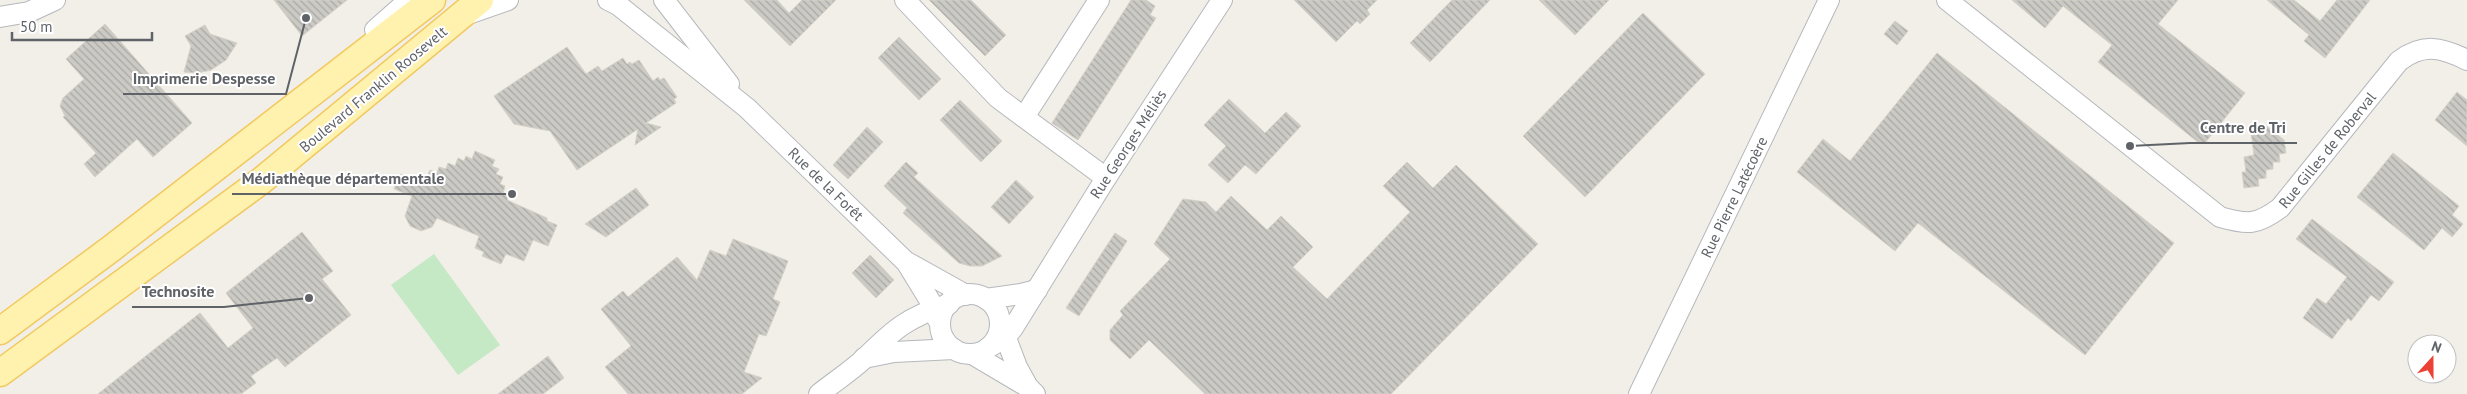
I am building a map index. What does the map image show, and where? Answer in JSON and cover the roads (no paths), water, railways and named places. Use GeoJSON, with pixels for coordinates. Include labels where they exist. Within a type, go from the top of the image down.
{"type":"FeatureCollection","features":[{"type":"Feature","properties":{"kind":"main road","name":"Boulevard Franklin Roosevelt"},"geometry":{"type":"LineString","coordinates":[[0,331],[112,248],[432,0]]}},
{"type":"Feature","properties":{"kind":"main road","name":"Boulevard Franklin Roosevelt"},"geometry":{"type":"LineString","coordinates":[[0,373],[261,181],[480,0]]}},
{"type":"Feature","properties":{"kind":"street"},"geometry":{"type":"LineString","coordinates":[[0,17],[30,12],[55,0]]}},
{"type":"Feature","properties":{"kind":"street"},"geometry":{"type":"LineString","coordinates":[[307,98],[333,66],[409,0]]}},
{"type":"Feature","properties":{"kind":"street"},"geometry":{"type":"LineString","coordinates":[[459,18],[508,0]]}},
{"type":"Feature","properties":{"kind":"street","name":"Rue de la Forêt"},"geometry":{"type":"LineString","coordinates":[[608,0],[618,5],[747,108],[905,261]]}},
{"type":"Feature","properties":{"kind":"street"},"geometry":{"type":"LineString","coordinates":[[905,0],[998,98],[1106,178]]}},
{"type":"Feature","properties":{"kind":"street"},"geometry":{"type":"LineString","coordinates":[[1024,117],[1099,0]]}},
{"type":"Feature","properties":{"kind":"street","name":"Rue Georges Méliès"},"geometry":{"type":"LineString","coordinates":[[984,342],[1018,320],[1106,178],[1222,0]]}},
{"type":"Feature","properties":{"kind":"street","name":"Rue Pierre Latécoère"},"geometry":{"type":"LineString","coordinates":[[1638,394],[1829,0]]}},
{"type":"Feature","properties":{"kind":"street","name":"Rue Gilles de Roberval"},"geometry":{"type":"LineString","coordinates":[[1947,0],[2220,217],[2242,223],[2264,220],[2280,208],[2398,61],[2412,51],[2428,48],[2449,51],[2467,60]]}},
{"type":"Feature","properties":{"kind":"street","name":"Rue de la Forêt"},"geometry":{"type":"LineString","coordinates":[[668,3],[747,108]]}},
{"type":"Feature","properties":{"kind":"street"},"geometry":{"type":"LineString","coordinates":[[905,261],[966,295]]}},
{"type":"Feature","properties":{"kind":"street"},"geometry":{"type":"LineString","coordinates":[[905,261],[941,313],[945,339],[984,342],[1032,391]]}},
{"type":"Feature","properties":{"kind":"street"},"geometry":{"type":"LineString","coordinates":[[986,299],[1037,290]]}},
{"type":"Feature","properties":{"kind":"street"},"geometry":{"type":"LineString","coordinates":[[819,394],[864,358],[889,333],[904,323],[941,313],[957,298],[966,295],[977,295],[994,305],[984,342]]}},
{"type":"Feature","properties":{"kind":"street"},"geometry":{"type":"LineString","coordinates":[[864,358],[894,352],[984,342]]}},
{"type":"Feature","properties":{"kind":"street"},"geometry":{"type":"LineString","coordinates":[[984,342],[1032,391]]}},
{"type":"Feature","properties":{"kind":"place","name":"Imprimerie Despesse"},"geometry":{"type":"Point","coordinates":[306,18]}},
{"type":"Feature","properties":{"kind":"place","name":"Centre de Tri"},"geometry":{"type":"Point","coordinates":[2130,146]}},
{"type":"Feature","properties":{"kind":"place","name":"Médiathèque départementale"},"geometry":{"type":"Point","coordinates":[512,194]}},
{"type":"Feature","properties":{"kind":"place","name":"Technosite"},"geometry":{"type":"Point","coordinates":[309,298]}}]}
